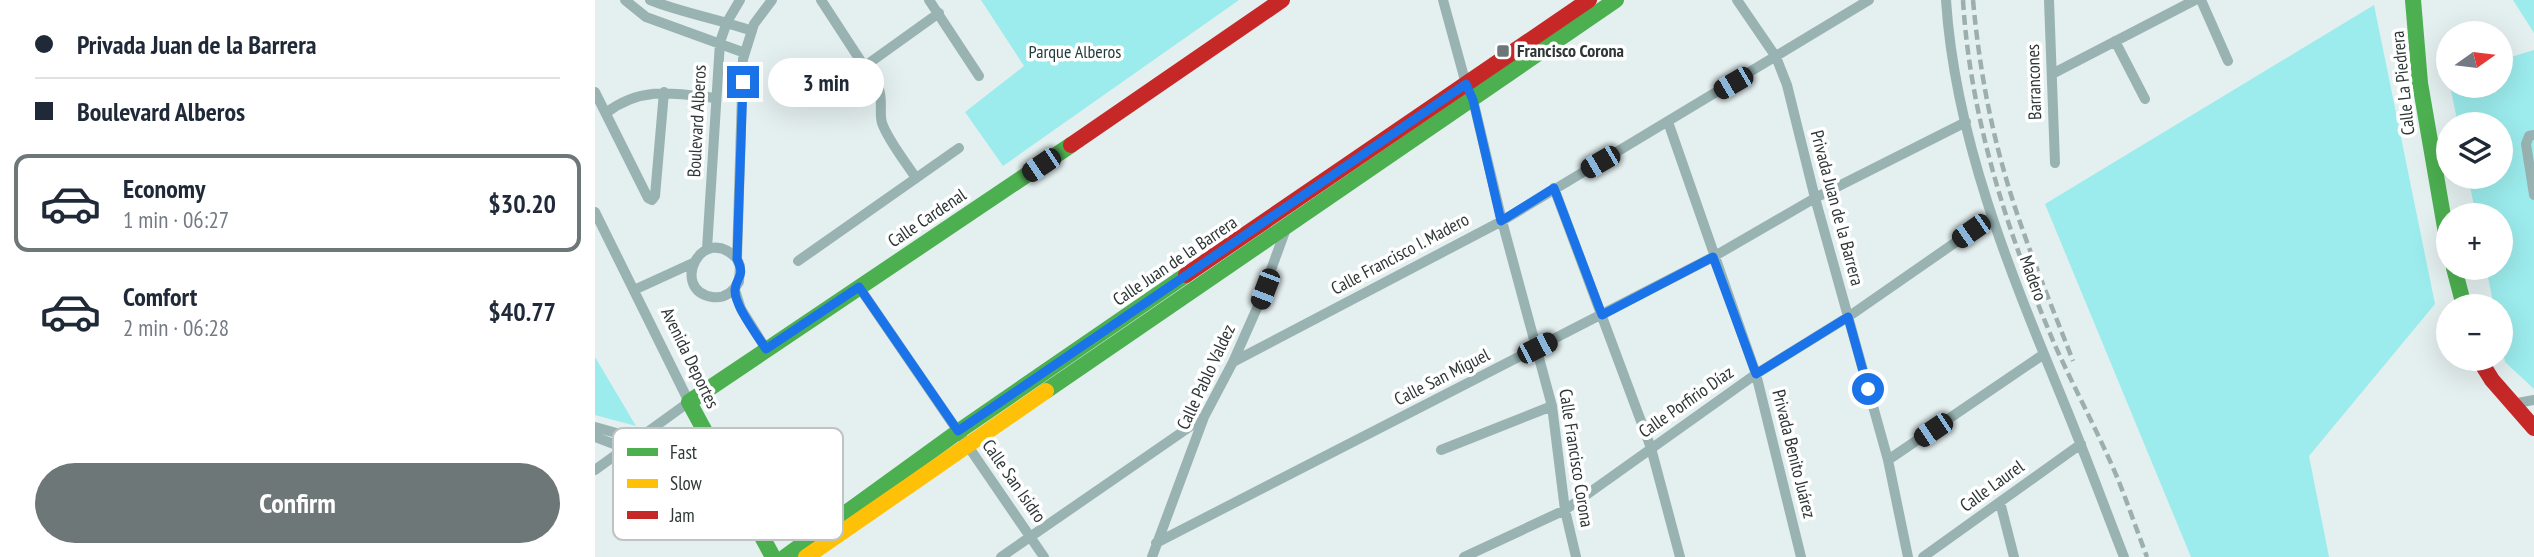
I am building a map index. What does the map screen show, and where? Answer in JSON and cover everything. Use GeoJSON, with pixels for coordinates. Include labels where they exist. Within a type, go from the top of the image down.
{"type":"FeatureCollection","features":[{"type":"Feature","properties":{"kind":"main road","name":"Calle Cardenal"},"geometry":{"type":"LineString","coordinates":[[689,402],[1282,0]]}},
{"type":"Feature","properties":{"kind":"main road","name":"Calle Juan de la Barrera"},"geometry":{"type":"LineString","coordinates":[[1283,220],[1466,84],[1588,0]]}},
{"type":"Feature","properties":{"kind":"main road","name":"Calle Juan de la Barrera"},"geometry":{"type":"LineString","coordinates":[[843,518],[1283,220],[1473,100],[1616,0]]}},
{"type":"Feature","properties":{"kind":"main road","name":"Calle La Piedrera"},"geometry":{"type":"LineString","coordinates":[[2413,0],[2420,83],[2440,203]]}},
{"type":"Feature","properties":{"kind":"main road"},"geometry":{"type":"LineString","coordinates":[[2486,371],[2534,428]]}},
{"type":"Feature","properties":{"kind":"main road","name":"Avenida Deportes"},"geometry":{"type":"LineString","coordinates":[[689,402],[703,428]]}},
{"type":"Feature","properties":{"kind":"main road","name":"Calle Juan de la Barrera"},"geometry":{"type":"LineString","coordinates":[[843,529],[963,438]]}},
{"type":"Feature","properties":{"kind":"main road","name":"Avenida Deportes"},"geometry":{"type":"LineString","coordinates":[[764,540],[773,557]]}},
{"type":"Feature","properties":{"kind":"main road","name":"Calle Juan de la Barrera"},"geometry":{"type":"LineString","coordinates":[[785,557],[810,540]]}},
{"type":"Feature","properties":{"kind":"main road","name":"Calle Juan de la Barrera"},"geometry":{"type":"LineString","coordinates":[[806,557],[828,540]]}},
{"type":"Feature","properties":{"kind":"street"},"geometry":{"type":"LineString","coordinates":[[625,0],[646,17],[745,53]]}},
{"type":"Feature","properties":{"kind":"street"},"geometry":{"type":"LineString","coordinates":[[650,0],[752,31]]}},
{"type":"Feature","properties":{"kind":"street","name":"Boulevard Alberos"},"geometry":{"type":"LineString","coordinates":[[707,249],[720,43],[727,22],[740,0]]}},
{"type":"Feature","properties":{"kind":"street"},"geometry":{"type":"LineString","coordinates":[[693,263],[693,283],[699,291],[717,298],[735,290],[741,274],[737,259],[745,53],[754,24],[772,0]]}},
{"type":"Feature","properties":{"kind":"street"},"geometry":{"type":"LineString","coordinates":[[821,0],[879,89],[883,99],[880,115],[883,126],[916,178]]}},
{"type":"Feature","properties":{"kind":"street"},"geometry":{"type":"LineString","coordinates":[[929,0],[979,76]]}},
{"type":"Feature","properties":{"kind":"street","name":"Calle Francisco Corona"},"geometry":{"type":"LineString","coordinates":[[1443,0],[1466,84],[1473,100],[1501,221],[1552,406],[1565,510],[1576,557]]}},
{"type":"Feature","properties":{"kind":"street","name":"Privada Juan de la Barrera"},"geometry":{"type":"LineString","coordinates":[[1738,0],[1776,57],[1787,85],[1815,198],[1888,460],[1908,557]]}},
{"type":"Feature","properties":{"kind":"street","name":"Calle Francisco I. Madero"},"geometry":{"type":"LineString","coordinates":[[1233,362],[1501,221],[1869,0]]}},
{"type":"Feature","properties":{"kind":"street","name":"Madero"},"geometry":{"type":"LineString","coordinates":[[1946,0],[1952,57],[1965,122],[1992,217],[2124,557]]}},
{"type":"Feature","properties":{"kind":"street","name":"Barrancones"},"geometry":{"type":"LineString","coordinates":[[2049,0],[2055,163]]}},
{"type":"Feature","properties":{"kind":"street"},"geometry":{"type":"LineString","coordinates":[[2052,74],[2195,0]]}},
{"type":"Feature","properties":{"kind":"street"},"geometry":{"type":"LineString","coordinates":[[2201,0],[2228,61]]}},
{"type":"Feature","properties":{"kind":"street"},"geometry":{"type":"LineString","coordinates":[[865,66],[939,13]]}},
{"type":"Feature","properties":{"kind":"street"},"geometry":{"type":"LineString","coordinates":[[2115,41],[2145,99]]}},
{"type":"Feature","properties":{"kind":"street"},"geometry":{"type":"LineString","coordinates":[[595,92],[648,198],[652,200],[655,196],[664,92]]}},
{"type":"Feature","properties":{"kind":"street"},"geometry":{"type":"LineString","coordinates":[[606,113],[619,103],[638,95],[664,92],[715,98]]}},
{"type":"Feature","properties":{"kind":"street","name":"Privada Benito Juárez"},"geometry":{"type":"LineString","coordinates":[[1668,122],[1756,374],[1801,557]]}},
{"type":"Feature","properties":{"kind":"street","name":"Calle San Miguel"},"geometry":{"type":"LineString","coordinates":[[1156,543],[1602,315],[1713,257],[1815,198],[1965,122]]}},
{"type":"Feature","properties":{"kind":"street"},"geometry":{"type":"LineString","coordinates":[[2534,135],[2529,136],[2526,144],[2534,195]]}},
{"type":"Feature","properties":{"kind":"street"},"geometry":{"type":"LineString","coordinates":[[798,261],[959,148]]}},
{"type":"Feature","properties":{"kind":"street"},"geometry":{"type":"LineString","coordinates":[[1554,188],[1651,449],[1680,557]]}},
{"type":"Feature","properties":{"kind":"street","name":"Avenida Deportes"},"geometry":{"type":"LineString","coordinates":[[595,212],[689,402]]}},
{"type":"Feature","properties":{"kind":"street","name":"Calle Porfirio Díaz"},"geometry":{"type":"LineString","coordinates":[[1464,557],[1565,510],[1756,374],[1848,317],[1992,217]]}},
{"type":"Feature","properties":{"kind":"street","name":"Calle Pablo Valdez"},"geometry":{"type":"LineString","coordinates":[[1152,557],[1204,417],[1257,308],[1283,220]]}},
{"type":"Feature","properties":{"kind":"street"},"geometry":{"type":"LineString","coordinates":[[634,290],[693,263],[707,249],[724,249],[737,259]]}},
{"type":"Feature","properties":{"kind":"street","name":"Calle San Isidro"},"geometry":{"type":"LineString","coordinates":[[859,287],[1044,557]]}},
{"type":"Feature","properties":{"kind":"street"},"geometry":{"type":"LineString","coordinates":[[735,290],[741,309],[766,349]]}},
{"type":"Feature","properties":{"kind":"street"},"geometry":{"type":"LineString","coordinates":[[1888,460],[2044,354]]}},
{"type":"Feature","properties":{"kind":"street"},"geometry":{"type":"LineString","coordinates":[[2512,404],[2534,400]]}},
{"type":"Feature","properties":{"kind":"street","name":"Calle Cardenal"},"geometry":{"type":"LineString","coordinates":[[655,428],[689,402]]}},
{"type":"Feature","properties":{"kind":"street"},"geometry":{"type":"LineString","coordinates":[[1441,450],[1552,406]]}},
{"type":"Feature","properties":{"kind":"street"},"geometry":{"type":"LineString","coordinates":[[1001,557],[1204,417]]}},
{"type":"Feature","properties":{"kind":"street"},"geometry":{"type":"LineString","coordinates":[[595,427],[613,432]]}},
{"type":"Feature","properties":{"kind":"street"},"geometry":{"type":"LineString","coordinates":[[595,437],[613,444]]}},
{"type":"Feature","properties":{"kind":"street","name":"Calle Laurel"},"geometry":{"type":"LineString","coordinates":[[1923,557],[2081,444]]}},
{"type":"Feature","properties":{"kind":"street","name":"Calle Cardenal"},"geometry":{"type":"LineString","coordinates":[[595,470],[613,458]]}},
{"type":"Feature","properties":{"kind":"street"},"geometry":{"type":"LineString","coordinates":[[2000,502],[2014,557]]}},
{"type":"Feature","properties":{"kind":"green space","name":"Parque Alberos"},"geometry":{"type":"Polygon","coordinates":[[[981,0],[1239,0],[1003,166],[965,112],[1024,66],[981,0]]]}},
{"type":"Feature","properties":{"kind":"green space"},"geometry":{"type":"Polygon","coordinates":[[[2513,0],[2534,0],[2534,33],[2513,0]]]}},
{"type":"Feature","properties":{"kind":"green space"},"geometry":{"type":"Polygon","coordinates":[[[2374,5],[2435,304],[2309,456],[2329,557],[2191,557],[2045,204],[2374,5]]]}},
{"type":"Feature","properties":{"kind":"green space"},"geometry":{"type":"Polygon","coordinates":[[[2534,50],[2534,389],[2513,369],[2513,294],[2491,294],[2489,280],[2513,280],[2513,203],[2473,203],[2471,189],[2513,189],[2513,112],[2455,112],[2453,98],[2513,98],[2513,56],[2534,50]]]}},
{"type":"Feature","properties":{"kind":"green space"},"geometry":{"type":"Polygon","coordinates":[[[595,357],[636,426],[595,415],[595,357]]]}},
{"type":"Feature","properties":{"kind":"railway"},"geometry":{"type":"LineString","coordinates":[[1963,0],[1974,88],[1983,132],[2007,218],[2037,302],[2117,477],[2147,557]]}},
{"type":"Feature","properties":{"kind":"railway"},"geometry":{"type":"LineString","coordinates":[[1973,0],[1984,82],[2002,164],[2026,239],[2073,361]]}},
{"type":"Feature","properties":{"kind":"traffic: fast"},"geometry":{"type":"LineString","coordinates":[[1046,391],[1616,0]]}},
{"type":"Feature","properties":{"kind":"traffic: fast"},"geometry":{"type":"LineString","coordinates":[[2413,0],[2420,83],[2441,203]]}},
{"type":"Feature","properties":{"kind":"traffic: fast"},"geometry":{"type":"LineString","coordinates":[[703,428],[689,402],[1071,145]]}},
{"type":"Feature","properties":{"kind":"traffic: fast"},"geometry":{"type":"LineString","coordinates":[[843,515],[959,431],[1186,275]]}},
{"type":"Feature","properties":{"kind":"traffic: fast"},"geometry":{"type":"LineString","coordinates":[[2457,280],[2461,294]]}},
{"type":"Feature","properties":{"kind":"traffic: fast"},"geometry":{"type":"LineString","coordinates":[[764,540],[773,557]]}},
{"type":"Feature","properties":{"kind":"traffic: fast"},"geometry":{"type":"LineString","coordinates":[[785,557],[808,540]]}},
{"type":"Feature","properties":{"kind":"traffic: slow"},"geometry":{"type":"LineString","coordinates":[[843,531],[1046,391]]}},
{"type":"Feature","properties":{"kind":"traffic: slow"},"geometry":{"type":"LineString","coordinates":[[806,557],[831,540]]}},
{"type":"Feature","properties":{"kind":"traffic: jam"},"geometry":{"type":"LineString","coordinates":[[1071,145],[1282,0]]}},
{"type":"Feature","properties":{"kind":"traffic: jam"},"geometry":{"type":"LineString","coordinates":[[1186,275],[1589,0]]}},
{"type":"Feature","properties":{"kind":"traffic: jam"},"geometry":{"type":"LineString","coordinates":[[2486,371],[2534,428]]}},
{"type":"Feature","properties":{"kind":"place","name":"Francisco Corona"},"geometry":{"type":"Point","coordinates":[1503,51]}},
{"type":"Feature","properties":{"kind":"route"},"geometry":{"type":"LineString","coordinates":[[743,82],[737,259],[741,274],[735,290],[741,309],[766,349],[859,287],[958,431],[1466,84],[1473,100],[1501,221],[1554,188],[1602,315],[1713,257],[1756,374],[1848,317],[1868,389]]}}]}
